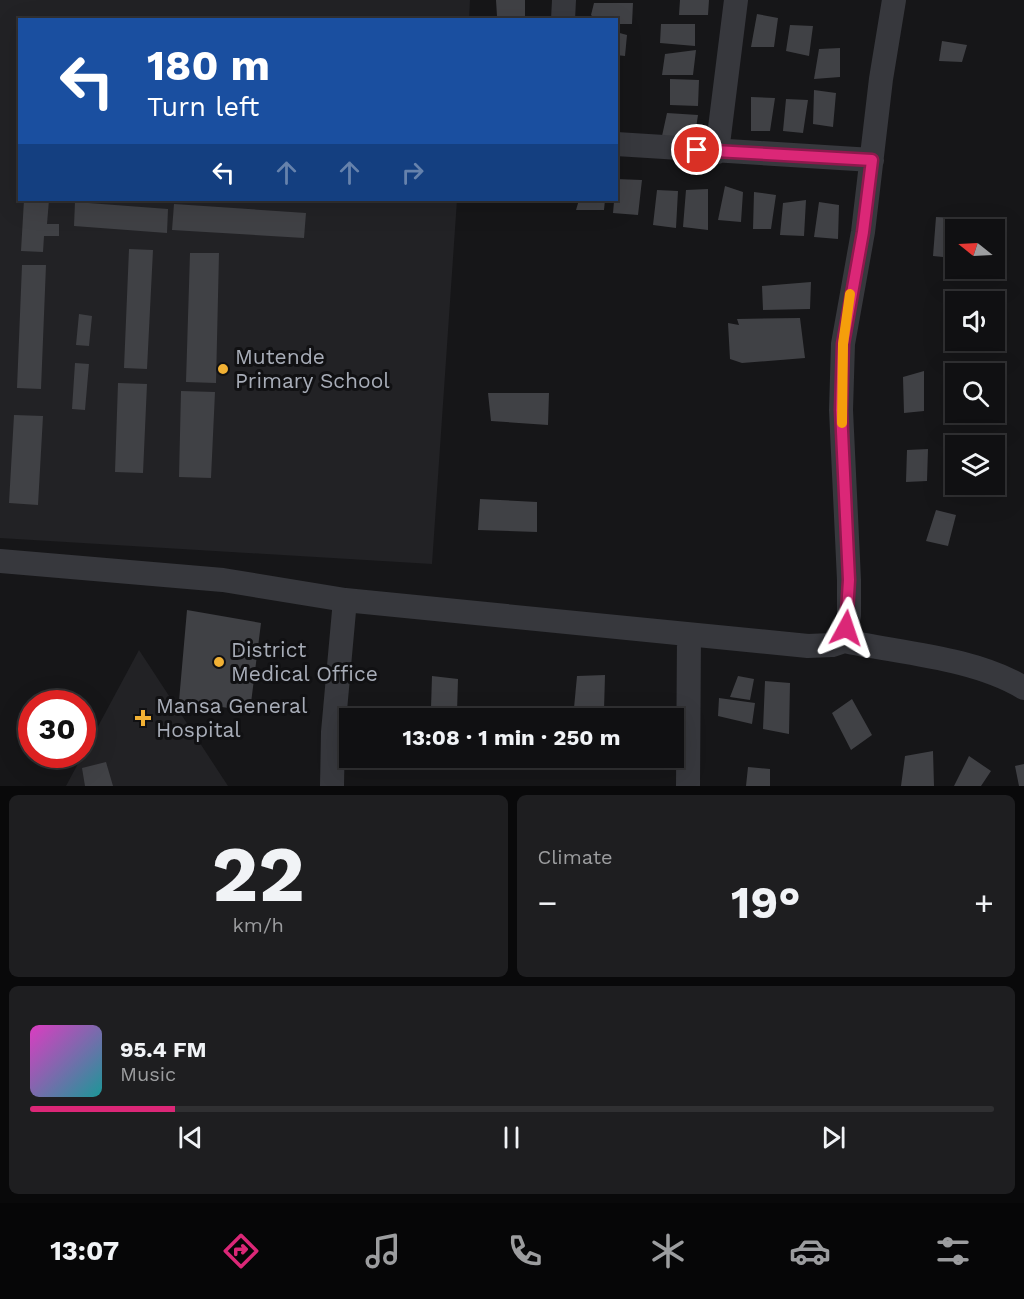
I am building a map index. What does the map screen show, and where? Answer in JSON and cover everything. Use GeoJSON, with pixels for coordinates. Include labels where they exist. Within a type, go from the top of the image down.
{"type":"FeatureCollection","features":[{"type":"Feature","properties":{"kind":"street"},"geometry":{"type":"LineString","coordinates":[[563,18],[564,0]]}},
{"type":"Feature","properties":{"kind":"street"},"geometry":{"type":"LineString","coordinates":[[717,152],[736,0]]}},
{"type":"Feature","properties":{"kind":"street"},"geometry":{"type":"LineString","coordinates":[[844,641],[849,615],[849,580],[841,410],[843,344],[863,232],[881,79],[894,0]]}},
{"type":"Feature","properties":{"kind":"street"},"geometry":{"type":"LineString","coordinates":[[618,144],[872,160]]}},
{"type":"Feature","properties":{"kind":"street"},"geometry":{"type":"LineString","coordinates":[[0,561],[223,580],[345,600],[689,635],[808,646],[832,645],[844,641],[946,661],[1018,679]]}},
{"type":"Feature","properties":{"kind":"street"},"geometry":{"type":"LineString","coordinates":[[332,786],[333,732],[345,600]]}},
{"type":"Feature","properties":{"kind":"street"},"geometry":{"type":"LineString","coordinates":[[688,786],[689,635]]}},
{"type":"Feature","properties":{"kind":"shaded area","name":"Mutende Primary School"},"geometry":{"type":"Polygon","coordinates":[[[0,0],[470,0],[469,18],[18,18],[18,201],[457,201],[432,564],[0,538],[0,0]]]}},
{"type":"Feature","properties":{"kind":"shaded area","name":"Mansa General Hospital"},"geometry":{"type":"Polygon","coordinates":[[[139,650],[228,786],[66,786],[76,768],[96,768],[96,730],[139,650]]]}},
{"type":"Feature","properties":{"kind":"building"},"geometry":{"type":"Polygon","coordinates":[[[496,0],[525,0],[525,17],[497,16],[496,0]]]}},
{"type":"Feature","properties":{"kind":"building"},"geometry":{"type":"Polygon","coordinates":[[[680,0],[709,0],[708,15],[679,15],[680,0]]]}},
{"type":"Feature","properties":{"kind":"building"},"geometry":{"type":"Polygon","coordinates":[[[594,3],[633,3],[632,24],[618,24],[618,18],[594,18],[591,15],[594,3]]]}},
{"type":"Feature","properties":{"kind":"building"},"geometry":{"type":"Polygon","coordinates":[[[757,14],[778,18],[774,47],[751,47],[757,14]]]}},
{"type":"Feature","properties":{"kind":"building"},"geometry":{"type":"Polygon","coordinates":[[[661,24],[695,24],[695,46],[660,43],[661,24]]]}},
{"type":"Feature","properties":{"kind":"building"},"geometry":{"type":"Polygon","coordinates":[[[790,25],[813,26],[809,56],[786,51],[790,25]]]}},
{"type":"Feature","properties":{"kind":"building"},"geometry":{"type":"Polygon","coordinates":[[[618,33],[627,35],[625,56],[618,55],[618,33]]]}},
{"type":"Feature","properties":{"kind":"building"},"geometry":{"type":"Polygon","coordinates":[[[942,41],[967,45],[962,62],[939,61],[942,41]]]}},
{"type":"Feature","properties":{"kind":"building"},"geometry":{"type":"Polygon","coordinates":[[[840,48],[840,77],[814,79],[819,49],[840,48]]]}},
{"type":"Feature","properties":{"kind":"building"},"geometry":{"type":"Polygon","coordinates":[[[696,50],[693,75],[662,75],[665,54],[696,50]]]}},
{"type":"Feature","properties":{"kind":"building"},"geometry":{"type":"Polygon","coordinates":[[[670,79],[699,80],[698,106],[670,105],[670,79]]]}},
{"type":"Feature","properties":{"kind":"building"},"geometry":{"type":"Polygon","coordinates":[[[814,90],[836,93],[833,127],[813,124],[814,90]]]}},
{"type":"Feature","properties":{"kind":"building"},"geometry":{"type":"Polygon","coordinates":[[[751,97],[775,98],[770,131],[751,131],[751,97]]]}},
{"type":"Feature","properties":{"kind":"building"},"geometry":{"type":"Polygon","coordinates":[[[786,99],[808,100],[803,133],[783,131],[786,99]]]}},
{"type":"Feature","properties":{"kind":"building"},"geometry":{"type":"Polygon","coordinates":[[[667,113],[698,115],[694,141],[662,136],[667,113]]]}},
{"type":"Feature","properties":{"kind":"building"},"geometry":{"type":"Polygon","coordinates":[[[618,179],[642,180],[638,215],[613,213],[614,201],[618,201],[618,179]]]}},
{"type":"Feature","properties":{"kind":"building"},"geometry":{"type":"Polygon","coordinates":[[[725,186],[743,192],[741,222],[718,220],[725,186]]]}},
{"type":"Feature","properties":{"kind":"building"},"geometry":{"type":"Polygon","coordinates":[[[708,189],[708,230],[683,227],[686,190],[708,189]]]}},
{"type":"Feature","properties":{"kind":"building"},"geometry":{"type":"Polygon","coordinates":[[[657,190],[678,191],[676,228],[653,225],[657,190]]]}},
{"type":"Feature","properties":{"kind":"building"},"geometry":{"type":"Polygon","coordinates":[[[754,192],[776,195],[771,229],[753,229],[754,192]]]}},
{"type":"Feature","properties":{"kind":"building"},"geometry":{"type":"Polygon","coordinates":[[[806,200],[804,236],[780,235],[783,203],[806,200]]]}},
{"type":"Feature","properties":{"kind":"building"},"geometry":{"type":"Polygon","coordinates":[[[24,201],[49,201],[47,224],[59,224],[59,236],[44,236],[43,252],[21,251],[24,201]]]}},
{"type":"Feature","properties":{"kind":"building"},"geometry":{"type":"Polygon","coordinates":[[[579,201],[605,201],[604,210],[576,210],[579,201]]]}},
{"type":"Feature","properties":{"kind":"building"},"geometry":{"type":"Polygon","coordinates":[[[75,202],[168,209],[167,233],[74,226],[75,202]]]}},
{"type":"Feature","properties":{"kind":"building"},"geometry":{"type":"Polygon","coordinates":[[[819,202],[839,205],[838,239],[814,237],[819,202]]]}},
{"type":"Feature","properties":{"kind":"building"},"geometry":{"type":"Polygon","coordinates":[[[174,204],[306,213],[304,238],[172,230],[174,204]]]}},
{"type":"Feature","properties":{"kind":"building"},"geometry":{"type":"Polygon","coordinates":[[[936,217],[958,218],[945,219],[945,257],[933,256],[936,217]]]}},
{"type":"Feature","properties":{"kind":"building"},"geometry":{"type":"Polygon","coordinates":[[[129,249],[153,250],[147,369],[124,368],[129,249]]]}},
{"type":"Feature","properties":{"kind":"building"},"geometry":{"type":"Polygon","coordinates":[[[190,253],[219,253],[216,383],[186,382],[190,253]]]}},
{"type":"Feature","properties":{"kind":"building"},"geometry":{"type":"Polygon","coordinates":[[[22,265],[46,265],[41,389],[17,388],[22,265]]]}},
{"type":"Feature","properties":{"kind":"building"},"geometry":{"type":"Polygon","coordinates":[[[811,282],[810,309],[763,310],[762,286],[811,282]]]}},
{"type":"Feature","properties":{"kind":"building"},"geometry":{"type":"Polygon","coordinates":[[[79,314],[92,316],[89,346],[76,345],[79,314]]]}},
{"type":"Feature","properties":{"kind":"building"},"geometry":{"type":"Polygon","coordinates":[[[800,318],[805,358],[742,363],[730,359],[728,323],[739,325],[737,319],[800,318]]]}},
{"type":"Feature","properties":{"kind":"building"},"geometry":{"type":"Polygon","coordinates":[[[75,363],[89,364],[85,410],[72,409],[75,363]]]}},
{"type":"Feature","properties":{"kind":"building"},"geometry":{"type":"Polygon","coordinates":[[[924,371],[924,411],[904,413],[903,377],[924,371]]]}},
{"type":"Feature","properties":{"kind":"building"},"geometry":{"type":"Polygon","coordinates":[[[118,383],[147,384],[143,473],[115,472],[118,383]]]}},
{"type":"Feature","properties":{"kind":"building"},"geometry":{"type":"Polygon","coordinates":[[[181,391],[215,392],[211,478],[179,477],[181,391]]]}},
{"type":"Feature","properties":{"kind":"building"},"geometry":{"type":"Polygon","coordinates":[[[488,393],[549,393],[548,425],[491,421],[488,393]]]}},
{"type":"Feature","properties":{"kind":"building"},"geometry":{"type":"Polygon","coordinates":[[[14,415],[43,416],[38,505],[9,503],[14,415]]]}},
{"type":"Feature","properties":{"kind":"building"},"geometry":{"type":"Polygon","coordinates":[[[928,449],[927,481],[906,482],[907,450],[928,449]]]}},
{"type":"Feature","properties":{"kind":"building"},"geometry":{"type":"Polygon","coordinates":[[[480,499],[537,502],[537,532],[478,530],[480,499]]]}},
{"type":"Feature","properties":{"kind":"building"},"geometry":{"type":"Polygon","coordinates":[[[936,510],[956,515],[948,546],[926,541],[936,510]]]}},
{"type":"Feature","properties":{"kind":"building","name":"District Medical Office"},"geometry":{"type":"Polygon","coordinates":[[[187,610],[261,623],[250,711],[179,701],[187,610]]]}},
{"type":"Feature","properties":{"kind":"building"},"geometry":{"type":"Polygon","coordinates":[[[605,675],[604,708],[574,708],[577,676],[605,675]]]}},
{"type":"Feature","properties":{"kind":"building"},"geometry":{"type":"Polygon","coordinates":[[[432,676],[458,679],[457,708],[431,708],[432,676]]]}},
{"type":"Feature","properties":{"kind":"building"},"geometry":{"type":"Polygon","coordinates":[[[738,676],[754,679],[750,700],[730,697],[738,676]]]}},
{"type":"Feature","properties":{"kind":"building"},"geometry":{"type":"Polygon","coordinates":[[[765,681],[790,683],[789,734],[763,729],[765,681]]]}},
{"type":"Feature","properties":{"kind":"building"},"geometry":{"type":"Polygon","coordinates":[[[719,698],[755,703],[752,724],[718,716],[719,698]]]}},
{"type":"Feature","properties":{"kind":"building"},"geometry":{"type":"Polygon","coordinates":[[[852,699],[872,735],[851,750],[832,713],[852,699]]]}},
{"type":"Feature","properties":{"kind":"building"},"geometry":{"type":"Polygon","coordinates":[[[933,751],[934,786],[901,786],[905,756],[933,751]]]}},
{"type":"Feature","properties":{"kind":"building"},"geometry":{"type":"Polygon","coordinates":[[[969,756],[991,771],[981,786],[954,786],[969,756]]]}},
{"type":"Feature","properties":{"kind":"building"},"geometry":{"type":"Polygon","coordinates":[[[106,762],[113,786],[85,786],[82,768],[96,768],[96,764],[106,762]]]}},
{"type":"Feature","properties":{"kind":"building"},"geometry":{"type":"Polygon","coordinates":[[[1024,764],[1024,786],[1019,786],[1015,766],[1024,764]]]}},
{"type":"Feature","properties":{"kind":"building"},"geometry":{"type":"Polygon","coordinates":[[[748,767],[770,769],[770,786],[746,786],[748,767]]]}},
{"type":"Feature","properties":{"kind":"slow traffic"},"geometry":{"type":"LineString","coordinates":[[842,423],[843,344],[850,294]]}},
{"type":"Feature","properties":{"kind":"place","name":"Mutende Primary School"},"geometry":{"type":"Point","coordinates":[223,369]}},
{"type":"Feature","properties":{"kind":"place","name":"District Medical Office"},"geometry":{"type":"Point","coordinates":[219,662]}},
{"type":"Feature","properties":{"kind":"place","name":"Mansa General Hospital"},"geometry":{"type":"Point","coordinates":[143,718]}},
{"type":"Feature","properties":{"kind":"route"},"geometry":{"type":"LineString","coordinates":[[697,150],[872,160],[863,232],[843,344],[841,410],[849,580],[849,615],[846,628]]}}]}
